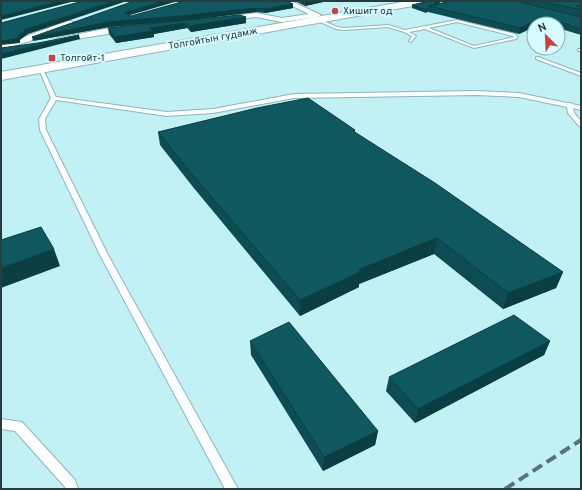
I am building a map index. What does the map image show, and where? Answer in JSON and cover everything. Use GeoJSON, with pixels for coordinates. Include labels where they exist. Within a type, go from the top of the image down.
{"type":"FeatureCollection","features":[{"type":"Feature","properties":{"kind":"main road","name":"Толгойтын гудамж"},"geometry":{"type":"LineString","coordinates":[[1,76],[41,70],[320,18],[424,1]]}},
{"type":"Feature","properties":{"kind":"street"},"geometry":{"type":"LineString","coordinates":[[285,1],[320,18]]}},
{"type":"Feature","properties":{"kind":"street"},"geometry":{"type":"LineString","coordinates":[[219,19],[256,14],[282,20],[320,18]]}},
{"type":"Feature","properties":{"kind":"street"},"geometry":{"type":"LineString","coordinates":[[1,48],[24,42],[31,37],[82,20]]}},
{"type":"Feature","properties":{"kind":"street"},"geometry":{"type":"LineString","coordinates":[[53,42],[109,30],[136,27]]}},
{"type":"Feature","properties":{"kind":"street"},"geometry":{"type":"LineString","coordinates":[[1,48],[39,44]]}},
{"type":"Feature","properties":{"kind":"lane"},"geometry":{"type":"LineString","coordinates":[[320,18],[340,29],[388,26],[405,31],[414,36],[411,41]]}},
{"type":"Feature","properties":{"kind":"lane"},"geometry":{"type":"LineString","coordinates":[[405,31],[459,22],[517,37],[474,47],[425,28]]}},
{"type":"Feature","properties":{"kind":"lane"},"geometry":{"type":"LineString","coordinates":[[538,58],[581,75]]}},
{"type":"Feature","properties":{"kind":"lane"},"geometry":{"type":"LineString","coordinates":[[41,70],[54,98]]}},
{"type":"Feature","properties":{"kind":"lane"},"geometry":{"type":"LineString","coordinates":[[54,98],[167,114],[206,112],[278,99],[309,96],[483,93],[519,95],[569,104],[581,108]]}},
{"type":"Feature","properties":{"kind":"lane"},"geometry":{"type":"LineString","coordinates":[[54,98],[42,119],[43,130],[104,255],[232,489]]}},
{"type":"Feature","properties":{"kind":"lane"},"geometry":{"type":"LineString","coordinates":[[569,104],[571,113],[581,125]]}},
{"type":"Feature","properties":{"kind":"lane"},"geometry":{"type":"LineString","coordinates":[[1,424],[18,426],[71,484],[72,489]]}},
{"type":"Feature","properties":{"kind":"building"},"geometry":{"type":"Polygon","coordinates":[[[60,1],[1,16],[1,2],[60,1]]]}},
{"type":"Feature","properties":{"kind":"building"},"geometry":{"type":"Polygon","coordinates":[[[83,1],[115,1],[26,29],[19,35],[19,38],[1,41],[1,23],[83,1]]]}},
{"type":"Feature","properties":{"kind":"building"},"geometry":{"type":"Polygon","coordinates":[[[134,1],[164,1],[125,13],[131,16],[185,1],[287,1],[293,4],[265,9],[256,8],[108,22],[32,37],[134,1]]]}},
{"type":"Feature","properties":{"kind":"building"},"geometry":{"type":"Polygon","coordinates":[[[438,1],[432,6],[429,6],[426,10],[412,5],[425,2],[438,1]]]}},
{"type":"Feature","properties":{"kind":"building"},"geometry":{"type":"Polygon","coordinates":[[[451,1],[516,1],[581,17],[581,29],[566,24],[566,16],[526,16],[526,25],[520,28],[429,6],[451,1]]]}},
{"type":"Feature","properties":{"kind":"building"},"geometry":{"type":"Polygon","coordinates":[[[541,1],[581,1],[581,5],[576,6],[581,7],[581,10],[541,1]]]}},
{"type":"Feature","properties":{"kind":"building"},"geometry":{"type":"Polygon","coordinates":[[[240,15],[246,17],[190,26],[186,23],[150,28],[153,31],[115,37],[108,28],[240,15]]]}},
{"type":"Feature","properties":{"kind":"building"},"geometry":{"type":"Polygon","coordinates":[[[79,35],[1,54],[1,48],[79,35]]]}},
{"type":"Feature","properties":{"kind":"building"},"geometry":{"type":"Polygon","coordinates":[[[308,98],[355,130],[353,131],[435,183],[563,272],[508,293],[437,238],[358,270],[360,272],[300,300],[191,173],[158,132],[257,108],[308,98]]]}},
{"type":"Feature","properties":{"kind":"building"},"geometry":{"type":"Polygon","coordinates":[[[41,227],[54,249],[1,268],[1,240],[41,227]]]}},
{"type":"Feature","properties":{"kind":"building"},"geometry":{"type":"Polygon","coordinates":[[[514,315],[550,341],[418,409],[389,377],[514,315]]]}},
{"type":"Feature","properties":{"kind":"building"},"geometry":{"type":"Polygon","coordinates":[[[289,322],[378,431],[324,457],[250,341],[289,322]]]}},
{"type":"Feature","properties":{"kind":"railway"},"geometry":{"type":"LineString","coordinates":[[505,489],[581,440]]}},
{"type":"Feature","properties":{"kind":"place","name":"Хишигт од"},"geometry":{"type":"Point","coordinates":[335,11]}},
{"type":"Feature","properties":{"kind":"place","name":"Толгойт-1"},"geometry":{"type":"Point","coordinates":[52,58]}}]}
